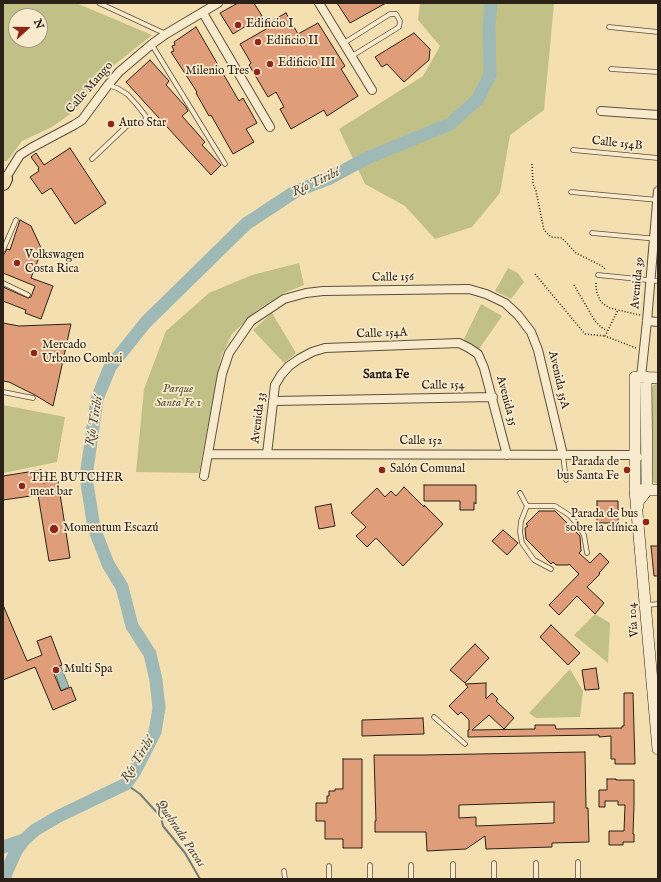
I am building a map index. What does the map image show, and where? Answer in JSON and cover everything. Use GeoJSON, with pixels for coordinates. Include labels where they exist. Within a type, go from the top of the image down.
{"type":"FeatureCollection","features":[{"type":"Feature","properties":{"kind":"main road","name":"Vía 104"},"geometry":{"type":"LineString","coordinates":[[658,704],[653,604],[638,502],[645,490],[635,455],[635,377],[643,377],[645,490],[658,749]]}},
{"type":"Feature","properties":{"kind":"main road"},"geometry":{"type":"LineString","coordinates":[[643,377],[658,378]]}},
{"type":"Feature","properties":{"kind":"street","name":"Calle Mango"},"geometry":{"type":"LineString","coordinates":[[5,176],[20,155],[82,120],[119,72],[152,44],[218,3]]}},
{"type":"Feature","properties":{"kind":"street"},"geometry":{"type":"LineString","coordinates":[[319,3],[372,90]]}},
{"type":"Feature","properties":{"kind":"street"},"geometry":{"type":"LineString","coordinates":[[203,13],[270,127]]}},
{"type":"Feature","properties":{"kind":"street"},"geometry":{"type":"LineString","coordinates":[[601,110],[658,115]]}},
{"type":"Feature","properties":{"kind":"street","name":"Avenida 39"},"geometry":{"type":"LineString","coordinates":[[643,377],[647,319],[654,281],[658,191]]}},
{"type":"Feature","properties":{"kind":"street","name":"Calle 156"},"geometry":{"type":"LineString","coordinates":[[204,476],[222,374],[229,352],[251,321],[284,299],[306,293],[323,291],[469,289],[486,294],[505,303],[518,315]]}},
{"type":"Feature","properties":{"kind":"street","name":"Avenida 35A"},"geometry":{"type":"LineString","coordinates":[[518,315],[531,332],[538,350],[563,455]]}},
{"type":"Feature","properties":{"kind":"street"},"geometry":{"type":"LineString","coordinates":[[647,319],[658,322]]}},
{"type":"Feature","properties":{"kind":"street","name":"Calle 154A"},"geometry":{"type":"LineString","coordinates":[[289,366],[312,352],[325,348],[459,343],[478,354]]}},
{"type":"Feature","properties":{"kind":"street","name":"Avenida 35"},"geometry":{"type":"LineString","coordinates":[[478,354],[493,398],[507,455]]}},
{"type":"Feature","properties":{"kind":"street","name":"Avenida 33"},"geometry":{"type":"LineString","coordinates":[[268,454],[275,385],[289,366]]}},
{"type":"Feature","properties":{"kind":"street","name":"Calle 154"},"geometry":{"type":"LineString","coordinates":[[274,401],[493,398]]}},
{"type":"Feature","properties":{"kind":"street","name":"Calle 152"},"geometry":{"type":"LineString","coordinates":[[208,454],[635,455]]}},
{"type":"Feature","properties":{"kind":"lane"},"geometry":{"type":"LineString","coordinates":[[99,3],[166,34]]}},
{"type":"Feature","properties":{"kind":"lane"},"geometry":{"type":"LineString","coordinates":[[344,43],[390,14],[396,14],[400,21],[399,27],[352,56]]}},
{"type":"Feature","properties":{"kind":"lane"},"geometry":{"type":"LineString","coordinates":[[609,27],[658,32]]}},
{"type":"Feature","properties":{"kind":"lane"},"geometry":{"type":"LineString","coordinates":[[152,44],[225,164]]}},
{"type":"Feature","properties":{"kind":"lane"},"geometry":{"type":"LineString","coordinates":[[611,69],[658,72]]}},
{"type":"Feature","properties":{"kind":"lane"},"geometry":{"type":"LineString","coordinates":[[92,159],[131,122],[143,123],[146,120],[145,115],[127,94],[118,88],[108,85]]}},
{"type":"Feature","properties":{"kind":"lane","name":"Calle 154B"},"geometry":{"type":"LineString","coordinates":[[573,150],[658,158]]}},
{"type":"Feature","properties":{"kind":"lane"},"geometry":{"type":"LineString","coordinates":[[571,192],[658,200]]}},
{"type":"Feature","properties":{"kind":"lane"},"geometry":{"type":"LineString","coordinates":[[3,250],[16,220]]}},
{"type":"Feature","properties":{"kind":"lane"},"geometry":{"type":"LineString","coordinates":[[592,233],[656,239]]}},
{"type":"Feature","properties":{"kind":"lane"},"geometry":{"type":"LineString","coordinates":[[598,276],[654,281]]}},
{"type":"Feature","properties":{"kind":"lane"},"geometry":{"type":"LineString","coordinates":[[3,283],[28,296]]}},
{"type":"Feature","properties":{"kind":"lane"},"geometry":{"type":"LineString","coordinates":[[3,392],[33,398]]}},
{"type":"Feature","properties":{"kind":"lane"},"geometry":{"type":"LineString","coordinates":[[563,455],[566,480]]}},
{"type":"Feature","properties":{"kind":"lane"},"geometry":{"type":"LineString","coordinates":[[520,493],[527,506]]}},
{"type":"Feature","properties":{"kind":"lane"},"geometry":{"type":"LineString","coordinates":[[527,506],[555,506],[569,515],[584,535],[587,552]]}},
{"type":"Feature","properties":{"kind":"lane"},"geometry":{"type":"LineString","coordinates":[[527,506],[521,521],[520,532],[522,543],[534,560],[551,569]]}},
{"type":"Feature","properties":{"kind":"lane"},"geometry":{"type":"LineString","coordinates":[[434,717],[465,744]]}},
{"type":"Feature","properties":{"kind":"lane"},"geometry":{"type":"LineString","coordinates":[[578,862],[578,879]]}},
{"type":"Feature","properties":{"kind":"lane"},"geometry":{"type":"LineString","coordinates":[[494,863],[494,879]]}},
{"type":"Feature","properties":{"kind":"lane"},"geometry":{"type":"LineString","coordinates":[[536,863],[536,879]]}},
{"type":"Feature","properties":{"kind":"lane"},"geometry":{"type":"LineString","coordinates":[[453,864],[453,879]]}},
{"type":"Feature","properties":{"kind":"lane"},"geometry":{"type":"LineString","coordinates":[[370,865],[370,879]]}},
{"type":"Feature","properties":{"kind":"lane"},"geometry":{"type":"LineString","coordinates":[[411,865],[411,879]]}},
{"type":"Feature","properties":{"kind":"lane"},"geometry":{"type":"LineString","coordinates":[[329,866],[329,879]]}},
{"type":"Feature","properties":{"kind":"lane"},"geometry":{"type":"LineString","coordinates":[[284,871],[285,879]]}},
{"type":"Feature","properties":{"kind":"path"},"geometry":{"type":"LineString","coordinates":[[532,164],[533,184],[544,230],[550,237],[562,238],[576,253],[602,266],[607,271]]}},
{"type":"Feature","properties":{"kind":"path"},"geometry":{"type":"LineString","coordinates":[[535,274],[585,334],[605,336],[644,352]]}},
{"type":"Feature","properties":{"kind":"path"},"geometry":{"type":"LineString","coordinates":[[596,284],[601,302],[610,308],[647,319]]}},
{"type":"Feature","properties":{"kind":"path"},"geometry":{"type":"LineString","coordinates":[[574,285],[595,321],[600,327],[607,331]]}},
{"type":"Feature","properties":{"kind":"path"},"geometry":{"type":"LineString","coordinates":[[605,336],[618,310]]}},
{"type":"Feature","properties":{"kind":"green space"},"geometry":{"type":"Polygon","coordinates":[[[3,3],[76,3],[152,35],[103,74],[79,108],[52,127],[22,141],[7,161],[3,161],[3,3]]]}},
{"type":"Feature","properties":{"kind":"green space"},"geometry":{"type":"Polygon","coordinates":[[[420,3],[554,3],[544,110],[510,135],[500,193],[472,227],[435,239],[405,206],[365,184],[339,129],[423,76],[440,46],[418,20],[420,3]]]}},
{"type":"Feature","properties":{"kind":"green space","name":"Parque Santa Fe 1"},"geometry":{"type":"Polygon","coordinates":[[[299,263],[304,285],[282,294],[257,310],[232,334],[221,357],[199,473],[136,472],[144,389],[166,331],[209,293],[252,275],[299,263]]]}},
{"type":"Feature","properties":{"kind":"green space"},"geometry":{"type":"Polygon","coordinates":[[[508,268],[518,273],[524,282],[511,299],[495,291],[508,268]]]}},
{"type":"Feature","properties":{"kind":"green space"},"geometry":{"type":"Polygon","coordinates":[[[481,304],[502,316],[479,349],[463,341],[481,304]]]}},
{"type":"Feature","properties":{"kind":"green space"},"geometry":{"type":"Polygon","coordinates":[[[272,313],[296,353],[284,363],[253,330],[272,313]]]}},
{"type":"Feature","properties":{"kind":"green space"},"geometry":{"type":"Polygon","coordinates":[[[658,383],[658,484],[651,481],[651,388],[658,383]]]}},
{"type":"Feature","properties":{"kind":"green space"},"geometry":{"type":"Polygon","coordinates":[[[3,405],[65,417],[57,462],[3,473],[3,405]]]}},
{"type":"Feature","properties":{"kind":"green space"},"geometry":{"type":"Polygon","coordinates":[[[595,614],[610,623],[608,663],[574,635],[595,614]]]}},
{"type":"Feature","properties":{"kind":"green space"},"geometry":{"type":"Polygon","coordinates":[[[570,669],[583,691],[580,717],[536,718],[529,713],[570,669]]]}},
{"type":"Feature","properties":{"kind":"water"},"geometry":{"type":"Polygon","coordinates":[[[61,667],[69,687],[61,690],[54,669],[61,667]]]}},
{"type":"Feature","properties":{"kind":"building","name":"Edificio I"},"geometry":{"type":"Polygon","coordinates":[[[238,3],[254,3],[262,16],[233,34],[220,13],[238,3]]]}},
{"type":"Feature","properties":{"kind":"building"},"geometry":{"type":"Polygon","coordinates":[[[337,3],[386,3],[350,23],[337,3]]]}},
{"type":"Feature","properties":{"kind":"building"},"geometry":{"type":"Polygon","coordinates":[[[286,13],[298,34],[318,23],[345,66],[341,69],[358,96],[327,116],[324,110],[291,129],[280,109],[284,107],[276,92],[268,97],[249,65],[251,63],[240,44],[273,25],[271,21],[286,13]]]}},
{"type":"Feature","properties":{"kind":"building"},"geometry":{"type":"Polygon","coordinates":[[[196,27],[239,101],[243,98],[257,123],[246,129],[254,142],[233,154],[211,115],[209,116],[196,93],[197,92],[171,52],[174,51],[172,46],[175,45],[174,42],[196,27]]]}},
{"type":"Feature","properties":{"kind":"building"},"geometry":{"type":"Polygon","coordinates":[[[414,33],[430,49],[429,60],[404,82],[387,64],[382,67],[375,57],[414,33]]]}},
{"type":"Feature","properties":{"kind":"building"},"geometry":{"type":"Polygon","coordinates":[[[150,60],[169,81],[166,85],[186,107],[188,111],[182,116],[205,142],[202,145],[221,165],[211,175],[126,82],[150,60]]]}},
{"type":"Feature","properties":{"kind":"building"},"geometry":{"type":"Polygon","coordinates":[[[70,148],[106,203],[75,224],[51,188],[42,194],[30,177],[39,171],[39,168],[31,157],[36,153],[44,165],[70,148]]]}},
{"type":"Feature","properties":{"kind":"building"},"geometry":{"type":"Polygon","coordinates":[[[20,220],[31,226],[42,250],[31,278],[53,286],[41,319],[25,313],[26,310],[3,301],[3,287],[28,298],[31,297],[35,286],[3,273],[3,256],[7,249],[10,250],[20,220]]]}},
{"type":"Feature","properties":{"kind":"building","name":"Mercado Urbano Combai"},"geometry":{"type":"Polygon","coordinates":[[[3,323],[19,326],[71,324],[53,406],[9,382],[3,381],[3,323]]]}},
{"type":"Feature","properties":{"kind":"building","name":"Momentum Escazú"},"geometry":{"type":"Polygon","coordinates":[[[41,470],[43,483],[58,481],[70,558],[49,561],[38,495],[3,500],[3,476],[41,470]]]}},
{"type":"Feature","properties":{"kind":"building"},"geometry":{"type":"Polygon","coordinates":[[[424,485],[476,485],[476,504],[474,502],[474,510],[460,510],[460,501],[424,501],[424,485]]]}},
{"type":"Feature","properties":{"kind":"building"},"geometry":{"type":"Polygon","coordinates":[[[404,487],[443,524],[403,566],[376,538],[367,547],[356,536],[366,527],[351,513],[377,488],[385,497],[391,491],[396,496],[404,487]]]}},
{"type":"Feature","properties":{"kind":"building"},"geometry":{"type":"Polygon","coordinates":[[[597,501],[618,501],[618,523],[597,523],[597,501]]]}},
{"type":"Feature","properties":{"kind":"building"},"geometry":{"type":"Polygon","coordinates":[[[331,504],[335,526],[319,529],[315,507],[331,504]]]}},
{"type":"Feature","properties":{"kind":"building"},"geometry":{"type":"Polygon","coordinates":[[[539,511],[555,511],[580,536],[581,551],[579,553],[590,563],[600,553],[609,562],[587,587],[604,603],[595,614],[577,596],[559,615],[549,605],[579,574],[569,564],[556,565],[553,562],[551,564],[526,539],[525,528],[528,526],[526,524],[539,511]]]}},
{"type":"Feature","properties":{"kind":"building"},"geometry":{"type":"Polygon","coordinates":[[[503,530],[518,543],[507,555],[492,541],[503,530]]]}},
{"type":"Feature","properties":{"kind":"building"},"geometry":{"type":"Polygon","coordinates":[[[651,546],[658,546],[658,576],[654,576],[651,546]]]}},
{"type":"Feature","properties":{"kind":"building"},"geometry":{"type":"Polygon","coordinates":[[[3,605],[27,661],[42,655],[37,641],[51,636],[62,665],[52,669],[61,691],[71,687],[76,700],[53,710],[35,667],[3,680],[3,605]]]}},
{"type":"Feature","properties":{"kind":"building"},"geometry":{"type":"Polygon","coordinates":[[[551,625],[580,653],[568,665],[540,637],[551,625]]]}},
{"type":"Feature","properties":{"kind":"building"},"geometry":{"type":"Polygon","coordinates":[[[475,644],[489,658],[465,683],[450,670],[475,644]]]}},
{"type":"Feature","properties":{"kind":"building"},"geometry":{"type":"Polygon","coordinates":[[[596,668],[599,689],[585,690],[582,670],[596,668]]]}},
{"type":"Feature","properties":{"kind":"building"},"geometry":{"type":"Polygon","coordinates":[[[486,683],[486,699],[492,693],[498,699],[496,701],[514,718],[504,729],[489,715],[472,730],[535,729],[535,725],[555,725],[556,729],[622,728],[622,726],[624,726],[624,693],[633,693],[635,764],[615,764],[615,759],[611,759],[611,736],[468,737],[469,720],[461,712],[458,715],[449,706],[468,687],[465,684],[486,683]]]}},
{"type":"Feature","properties":{"kind":"building"},"geometry":{"type":"Polygon","coordinates":[[[423,718],[424,734],[362,736],[362,720],[423,718]]]}},
{"type":"Feature","properties":{"kind":"building"},"geometry":{"type":"Polygon","coordinates":[[[585,752],[586,808],[588,808],[589,842],[552,843],[552,847],[486,849],[485,836],[466,849],[427,851],[426,832],[375,832],[374,755],[585,752]],[[554,802],[459,805],[459,818],[476,817],[476,826],[554,823],[554,802]]]}},
{"type":"Feature","properties":{"kind":"building"},"geometry":{"type":"Polygon","coordinates":[[[343,759],[362,759],[362,848],[343,848],[343,839],[325,839],[325,821],[316,821],[316,803],[327,803],[329,791],[343,789],[343,759]]]}},
{"type":"Feature","properties":{"kind":"building"},"geometry":{"type":"Polygon","coordinates":[[[607,779],[634,780],[634,842],[623,842],[623,845],[609,845],[609,831],[624,831],[625,805],[618,805],[618,801],[605,801],[605,807],[599,807],[599,790],[607,790],[607,779]]]}},
{"type":"Feature","properties":{"kind":"waterway","name":"Río Tiribí"},"geometry":{"type":"LineString","coordinates":[[5,879],[6,873],[16,851],[24,840],[35,830],[59,816],[126,784],[135,771],[155,732],[159,708],[156,680],[150,654],[132,626],[122,587],[108,564],[94,528],[86,477],[97,399],[110,367],[146,322],[246,224],[296,191],[328,179],[367,158],[450,124],[478,99],[490,75],[489,27],[491,3]]}},
{"type":"Feature","properties":{"kind":"waterway","name":"Quebrada Pavas"},"geometry":{"type":"LineString","coordinates":[[126,784],[140,794],[161,817],[163,826],[185,853],[200,879]]}},
{"type":"Feature","properties":{"kind":"waterway"},"geometry":{"type":"LineString","coordinates":[[3,847],[24,840]]}},
{"type":"Feature","properties":{"kind":"place","name":"Edificio I"},"geometry":{"type":"Point","coordinates":[238,25]}},
{"type":"Feature","properties":{"kind":"place","name":"Edificio II"},"geometry":{"type":"Point","coordinates":[258,42]}},
{"type":"Feature","properties":{"kind":"place","name":"Edificio III"},"geometry":{"type":"Point","coordinates":[270,64]}},
{"type":"Feature","properties":{"kind":"place","name":"Milenio Tres"},"geometry":{"type":"Point","coordinates":[257,72]}},
{"type":"Feature","properties":{"kind":"place","name":"Auto Star"},"geometry":{"type":"Point","coordinates":[111,124]}},
{"type":"Feature","properties":{"kind":"place","name":"Volkswagen Costa Rica"},"geometry":{"type":"Point","coordinates":[17,263]}},
{"type":"Feature","properties":{"kind":"place","name":"Mercado Urbano Combai"},"geometry":{"type":"Point","coordinates":[34,353]}},
{"type":"Feature","properties":{"kind":"place","name":"Salón Comunal"},"geometry":{"type":"Point","coordinates":[382,470]}},
{"type":"Feature","properties":{"kind":"place","name":"Parada de bus Santa Fe"},"geometry":{"type":"Point","coordinates":[627,470]}},
{"type":"Feature","properties":{"kind":"place","name":"THE BUTCHER meat bar"},"geometry":{"type":"Point","coordinates":[22,486]}},
{"type":"Feature","properties":{"kind":"place","name":"Parada de bus sobre la clínica"},"geometry":{"type":"Point","coordinates":[646,522]}},
{"type":"Feature","properties":{"kind":"place","name":"Momentum Escazú"},"geometry":{"type":"Point","coordinates":[54,529]}},
{"type":"Feature","properties":{"kind":"place","name":"Multi Spa"},"geometry":{"type":"Point","coordinates":[56,670]}},
{"type":"Feature","properties":{"kind":"district","name":"Santa Fe"},"geometry":{"type":"Point","coordinates":[386,375]}}]}
